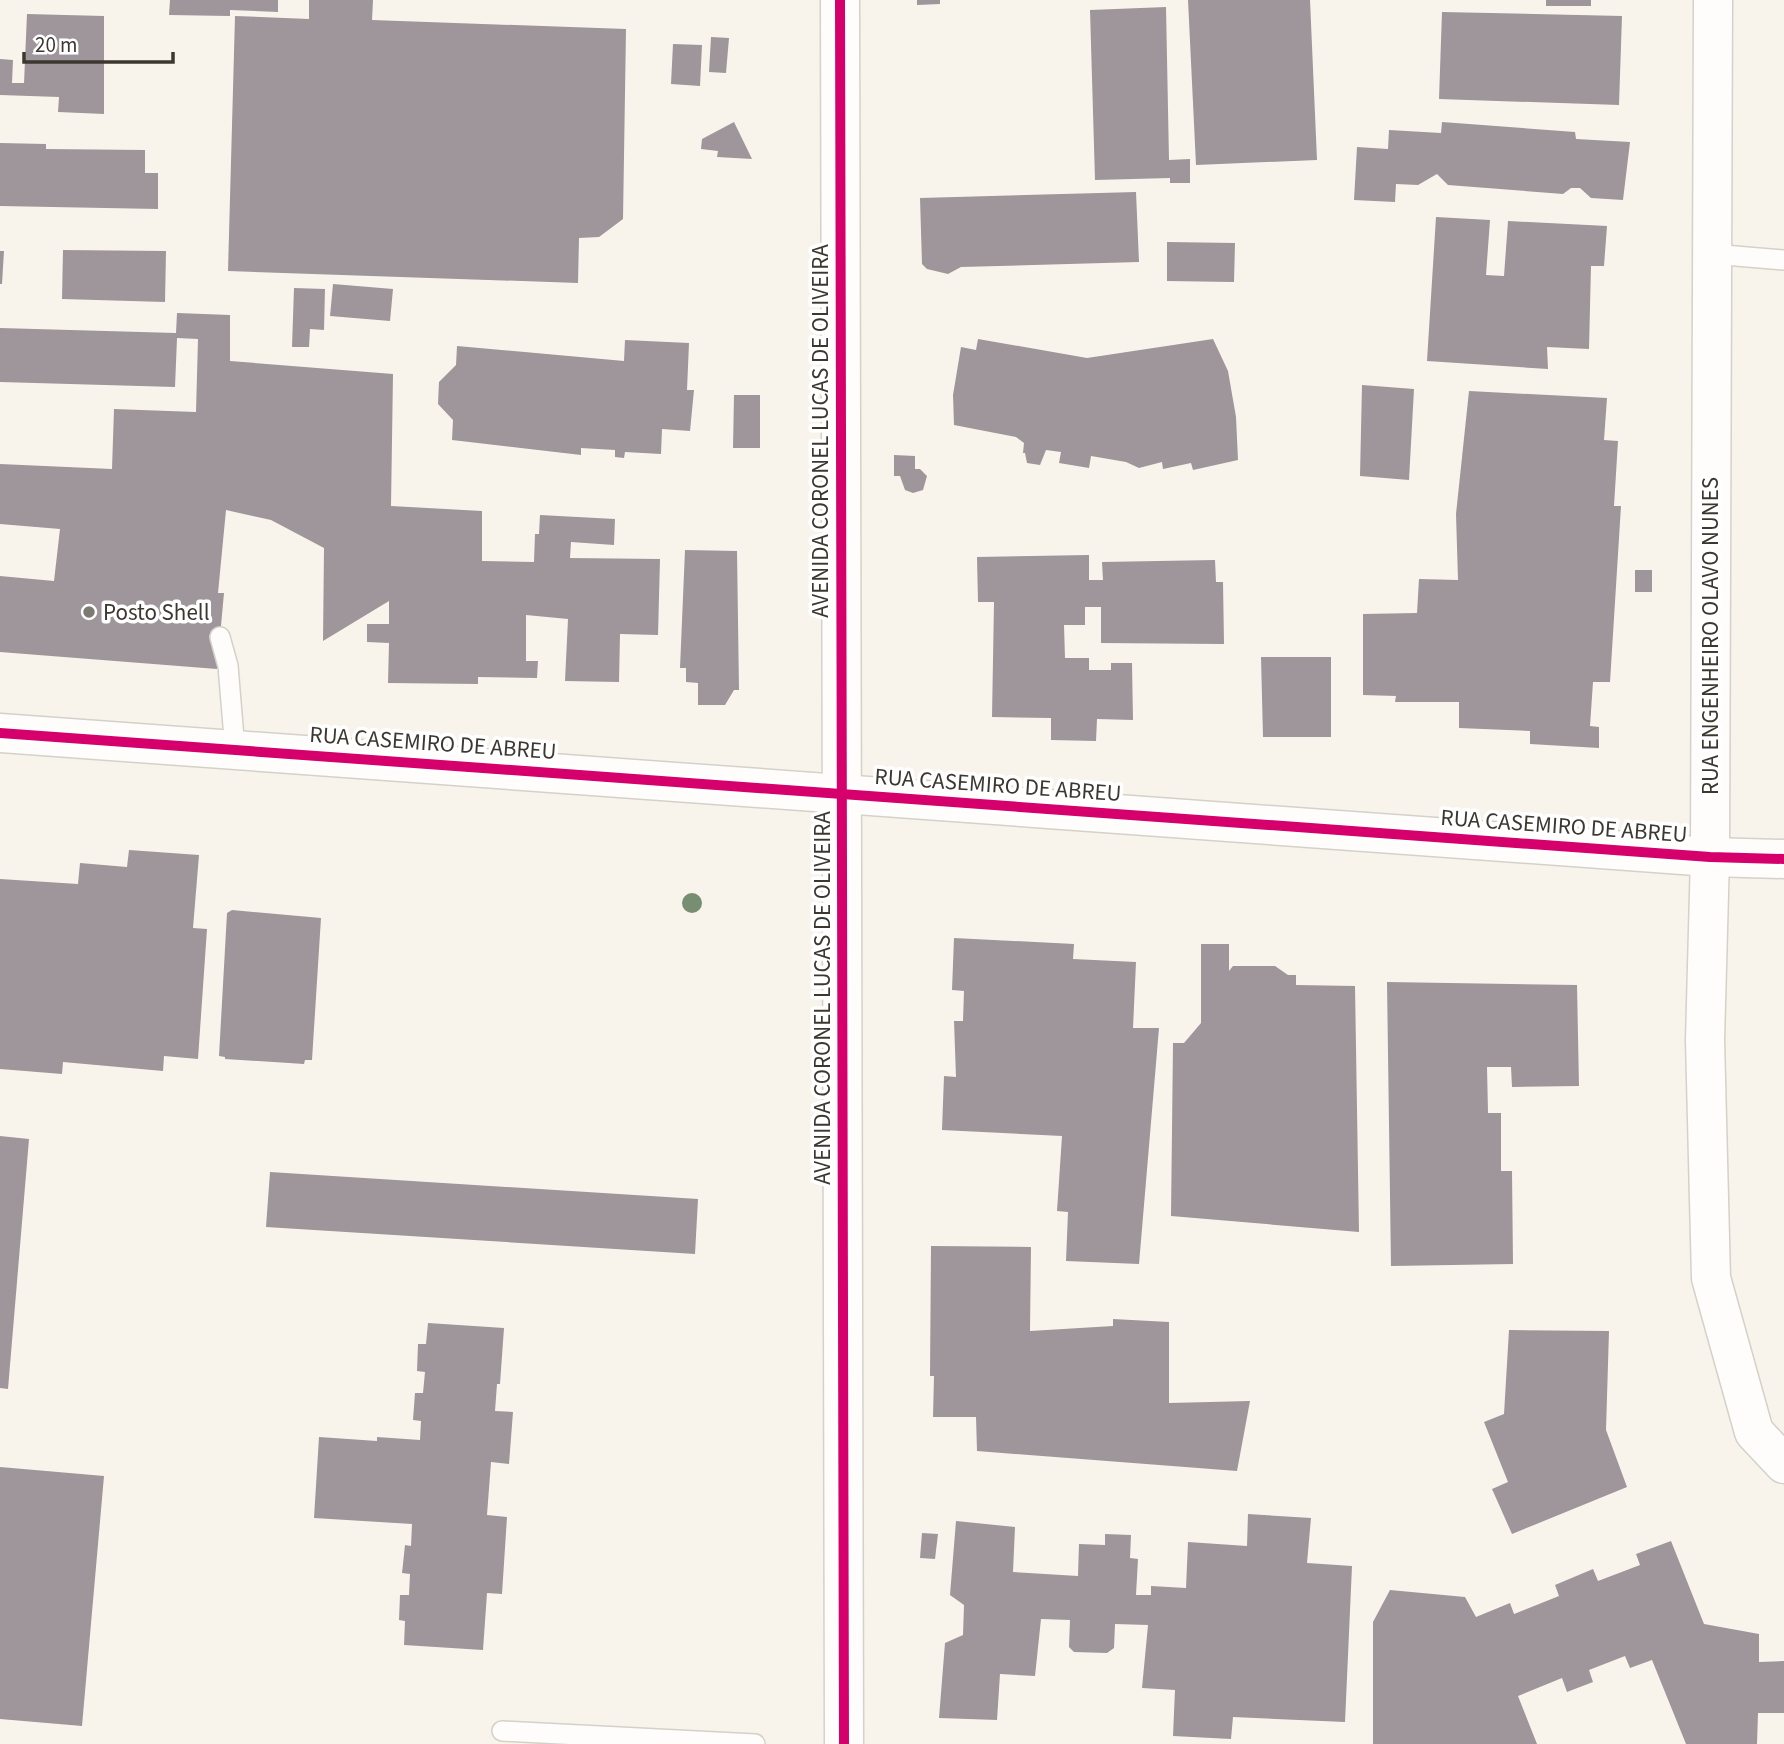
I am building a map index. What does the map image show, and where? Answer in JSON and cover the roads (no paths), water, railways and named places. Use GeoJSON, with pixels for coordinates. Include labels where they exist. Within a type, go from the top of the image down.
{"type":"FeatureCollection","features":[{"type":"Feature","properties":{"kind":"street","name":"AVENIDA CORONEL LUCAS DE OLIVEIRA"},"geometry":{"type":"LineString","coordinates":[[840,0],[844,1744]]}},
{"type":"Feature","properties":{"kind":"street","name":"RUA ENGENHEIRO OLAVO NUNES"},"geometry":{"type":"LineString","coordinates":[[1713,0],[1710,857],[1705,1040],[1711,1278],[1754,1432],[1784,1464]]}},
{"type":"Feature","properties":{"kind":"street","name":"RUA CASEMIRO DE ABREU"},"geometry":{"type":"LineString","coordinates":[[0,733],[1710,857],[1784,859]]}},
{"type":"Feature","properties":{"kind":"lane"},"geometry":{"type":"LineString","coordinates":[[1712,254],[1784,260]]}},
{"type":"Feature","properties":{"kind":"lane"},"geometry":{"type":"LineString","coordinates":[[220,637],[228,666],[235,750]]}},
{"type":"Feature","properties":{"kind":"lane"},"geometry":{"type":"LineString","coordinates":[[502,1731],[755,1744]]}},
{"type":"Feature","properties":{"kind":"place","name":"Posto Shell"},"geometry":{"type":"Point","coordinates":[89,612]}}]}
